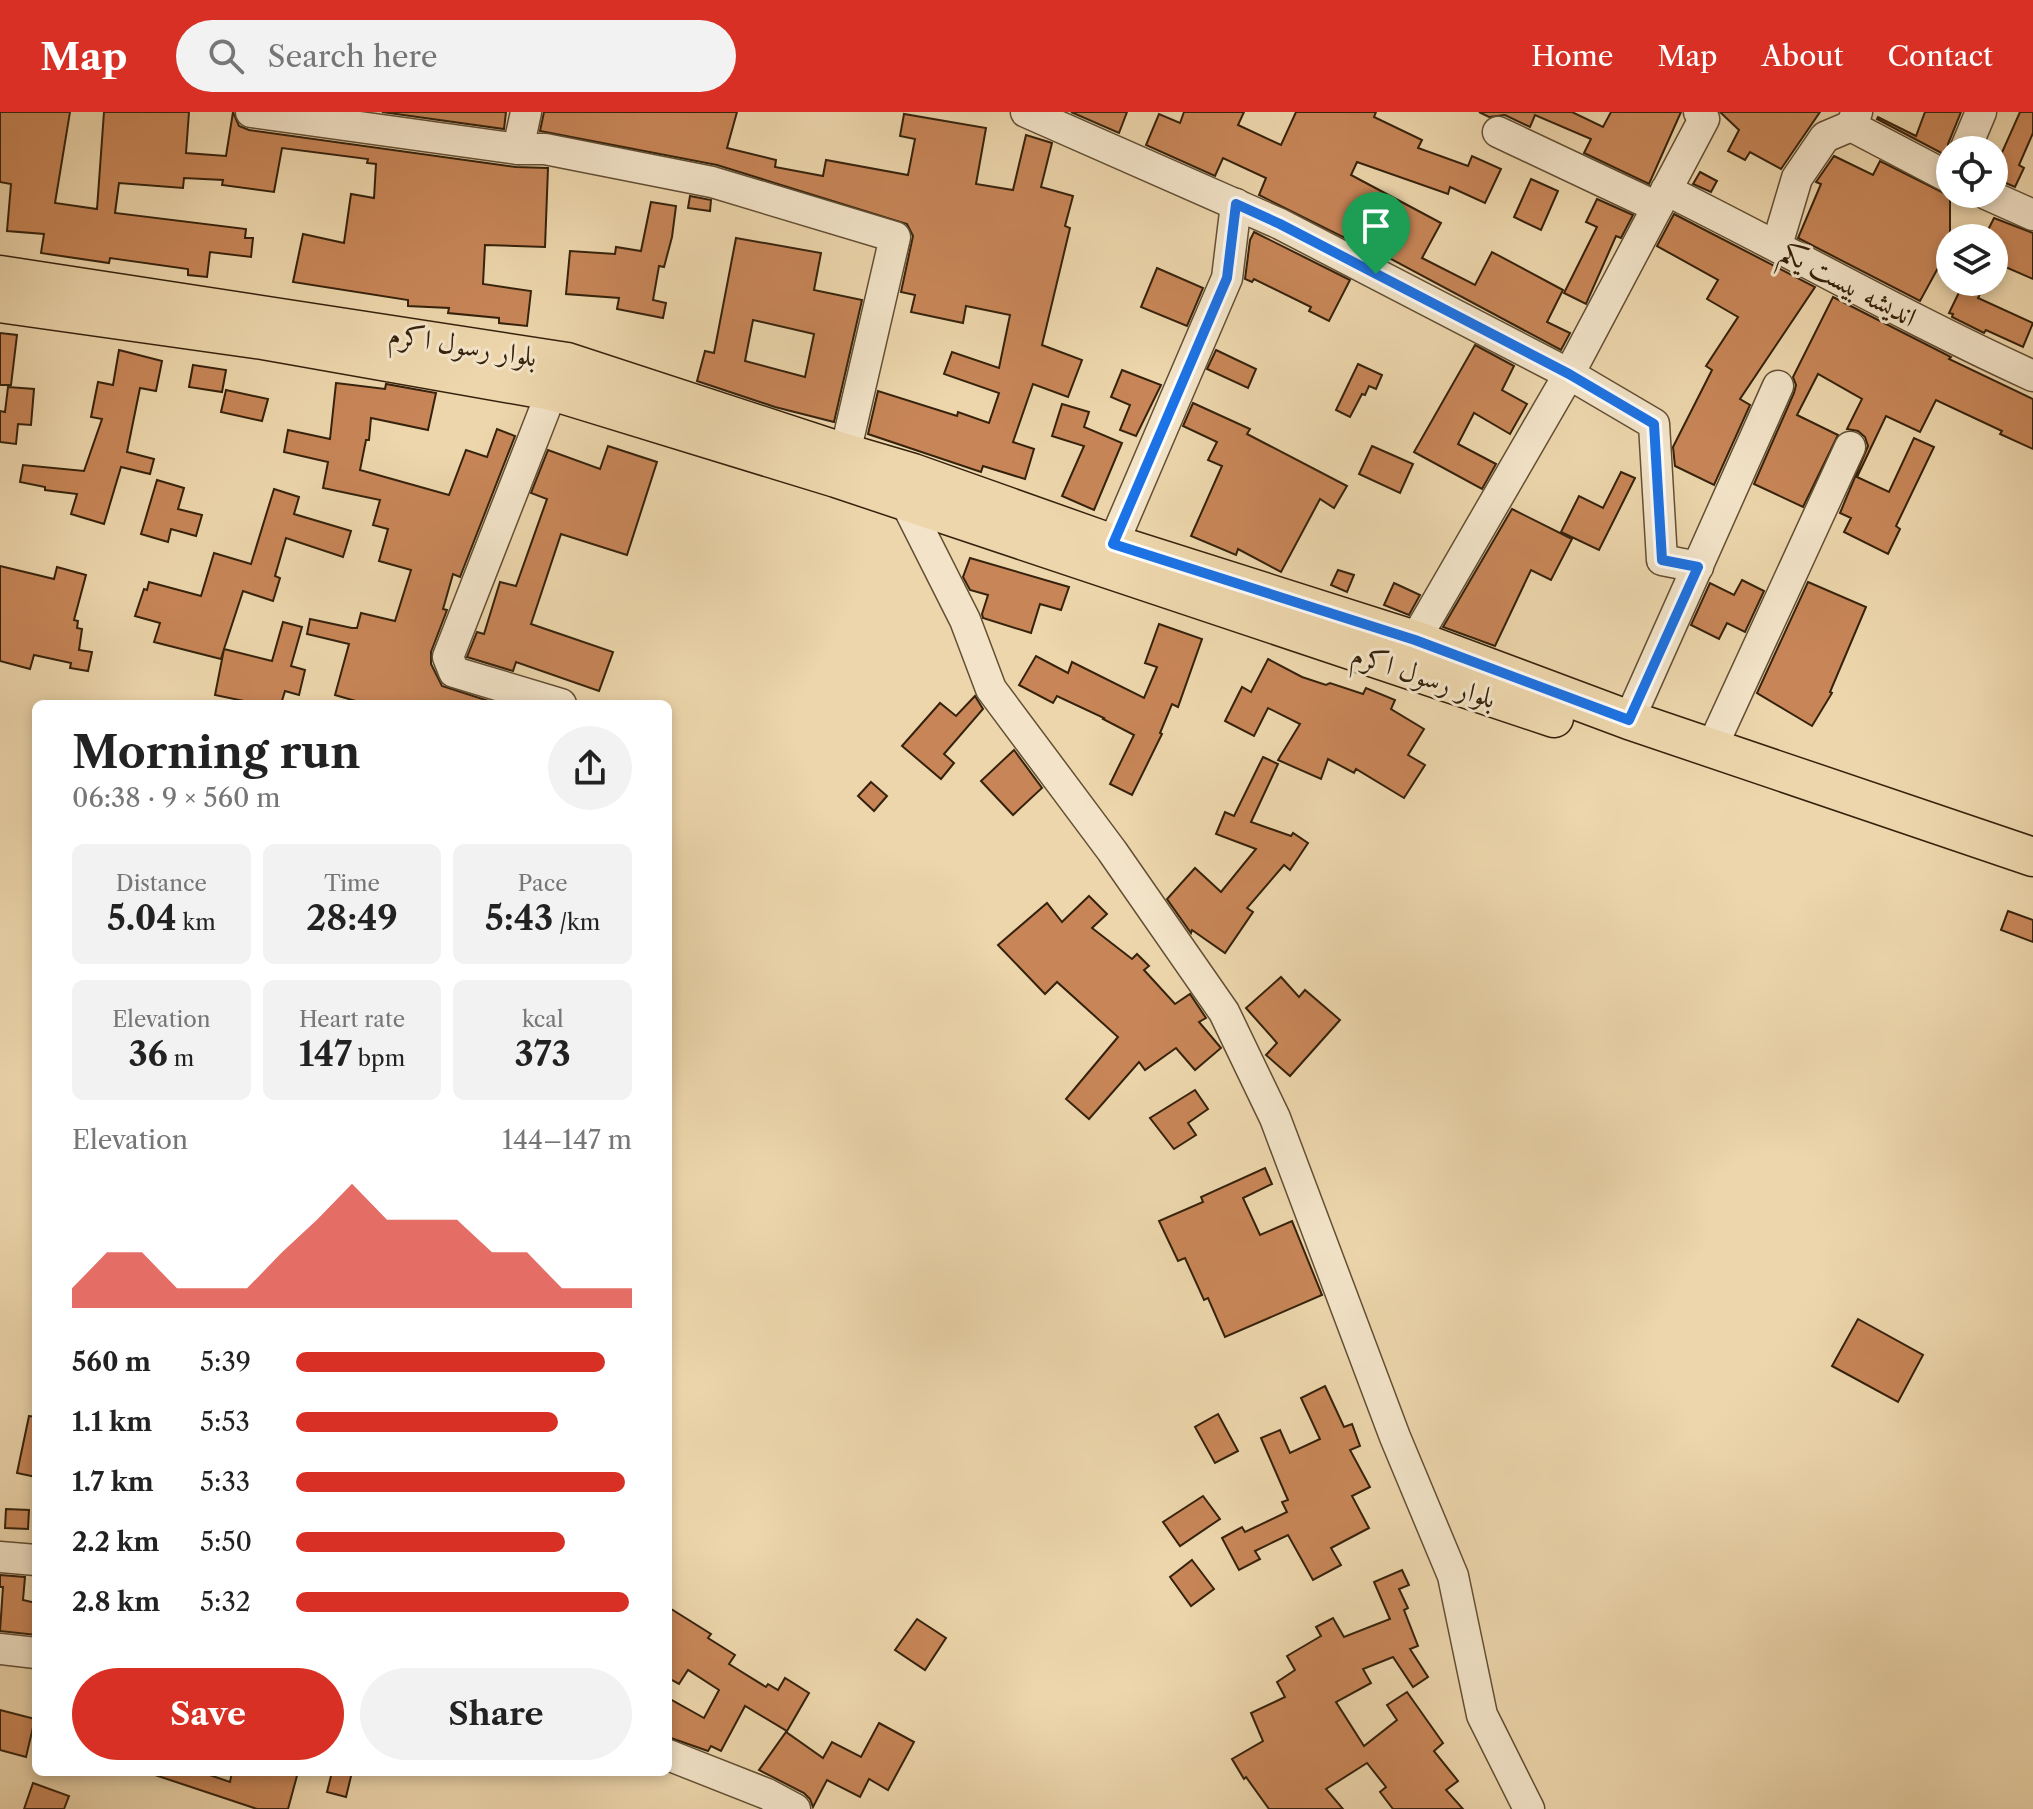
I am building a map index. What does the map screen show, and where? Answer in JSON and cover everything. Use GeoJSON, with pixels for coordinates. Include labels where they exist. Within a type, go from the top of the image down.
{"type":"FeatureCollection","features":[{"type":"Feature","properties":{"kind":"main road","name":"بلوار رسول اکرم"},"geometry":{"type":"LineString","coordinates":[[0,275],[567,362],[845,453],[909,487],[1571,724],[2033,883]]}},
{"type":"Feature","properties":{"kind":"main road","name":"بلوار رسول اکرم"},"geometry":{"type":"LineString","coordinates":[[0,303],[263,340],[552,391],[909,487],[1113,544],[1415,640],[1629,720],[2033,857]]}},
{"type":"Feature","properties":{"kind":"street"},"geometry":{"type":"LineString","coordinates":[[251,112],[518,149],[545,149],[712,182],[895,237],[845,453]]}},
{"type":"Feature","properties":{"kind":"street"},"geometry":{"type":"LineString","coordinates":[[518,149],[526,112]]}},
{"type":"Feature","properties":{"kind":"street"},"geometry":{"type":"LineString","coordinates":[[1026,112],[1280,224],[1569,374],[1654,424],[1662,560],[1698,567]]}},
{"type":"Feature","properties":{"kind":"street"},"geometry":{"type":"LineString","coordinates":[[1415,640],[1569,374],[1704,119],[1699,112]]}},
{"type":"Feature","properties":{"kind":"street"},"geometry":{"type":"LineString","coordinates":[[1971,136],[1981,112]]}},
{"type":"Feature","properties":{"kind":"street"},"geometry":{"type":"LineString","coordinates":[[1777,245],[1797,178],[1825,137],[1854,119],[1936,169]]}},
{"type":"Feature","properties":{"kind":"street","name":"اندیشه بیست یکم"},"geometry":{"type":"LineString","coordinates":[[1498,132],[1777,245],[1937,332],[2033,376]]}},
{"type":"Feature","properties":{"kind":"street"},"geometry":{"type":"LineString","coordinates":[[1113,544],[1227,278],[1236,204]]}},
{"type":"Feature","properties":{"kind":"street"},"geometry":{"type":"LineString","coordinates":[[2008,204],[2033,215]]}},
{"type":"Feature","properties":{"kind":"street"},"geometry":{"type":"LineString","coordinates":[[1629,720],[1778,386]]}},
{"type":"Feature","properties":{"kind":"street"},"geometry":{"type":"LineString","coordinates":[[548,700],[454,672],[448,657],[552,391]]}},
{"type":"Feature","properties":{"kind":"street"},"geometry":{"type":"LineString","coordinates":[[1712,747],[1850,447]]}},
{"type":"Feature","properties":{"kind":"street"},"geometry":{"type":"LineString","coordinates":[[909,487],[991,689],[1112,851],[1224,1012],[1275,1118],[1395,1437],[1453,1576],[1482,1715],[1529,1809]]}},
{"type":"Feature","properties":{"kind":"street"},"geometry":{"type":"LineString","coordinates":[[0,1557],[32,1560]]}},
{"type":"Feature","properties":{"kind":"street"},"geometry":{"type":"LineString","coordinates":[[0,1649],[32,1653]]}},
{"type":"Feature","properties":{"kind":"street"},"geometry":{"type":"LineString","coordinates":[[672,1757],[767,1794],[795,1809]]}},
{"type":"Feature","properties":{"kind":"building"},"geometry":{"type":"Polygon","coordinates":[[[0,112],[70,112],[55,203],[97,209],[104,112],[189,112],[186,153],[226,156],[233,112],[239,126],[249,130],[516,167],[548,168],[545,247],[485,245],[483,284],[531,291],[527,326],[499,323],[499,318],[448,313],[449,308],[408,306],[408,300],[293,282],[303,234],[344,243],[351,194],[374,198],[376,164],[367,163],[368,159],[282,148],[274,192],[222,185],[223,180],[184,178],[183,188],[119,183],[115,213],[246,229],[245,238],[253,238],[251,257],[210,252],[207,277],[188,275],[188,269],[110,258],[109,263],[41,253],[44,234],[7,231],[11,184],[0,182],[0,112]]]}},
{"type":"Feature","properties":{"kind":"building"},"geometry":{"type":"Polygon","coordinates":[[[382,112],[506,112],[504,129],[382,112]]]}},
{"type":"Feature","properties":{"kind":"building"},"geometry":{"type":"Polygon","coordinates":[[[544,112],[737,112],[727,148],[776,160],[775,167],[823,176],[826,160],[908,175],[915,139],[900,136],[904,114],[986,128],[976,184],[1013,190],[1026,135],[1052,143],[1041,187],[1073,196],[1065,226],[1070,228],[1042,345],[1082,360],[1068,397],[1033,384],[1013,442],[1034,449],[1025,479],[983,466],[981,472],[868,434],[878,391],[989,423],[999,393],[944,374],[952,352],[999,368],[1010,315],[966,306],[963,323],[911,312],[915,295],[901,292],[913,236],[907,224],[717,165],[540,131],[544,112]]]}},
{"type":"Feature","properties":{"kind":"building"},"geometry":{"type":"Polygon","coordinates":[[[1071,112],[1127,112],[1119,133],[1071,112]]]}},
{"type":"Feature","properties":{"kind":"building"},"geometry":{"type":"Polygon","coordinates":[[[1184,112],[1244,112],[1238,125],[1281,145],[1296,112],[1376,112],[1374,117],[1422,140],[1418,148],[1468,166],[1472,156],[1501,169],[1485,203],[1450,187],[1448,194],[1357,162],[1351,175],[1441,223],[1422,258],[1475,285],[1492,252],[1563,290],[1547,322],[1570,333],[1561,350],[1378,252],[1259,195],[1266,178],[1223,158],[1215,176],[1146,145],[1159,114],[1180,123],[1184,112]]]}},
{"type":"Feature","properties":{"kind":"building"},"geometry":{"type":"Polygon","coordinates":[[[1479,112],[1572,112],[1603,127],[1611,112],[1681,112],[1649,184],[1584,153],[1591,139],[1535,115],[1530,127],[1505,115],[1489,117],[1479,112]]]}},
{"type":"Feature","properties":{"kind":"building"},"geometry":{"type":"Polygon","coordinates":[[[1720,112],[1820,112],[1781,169],[1750,152],[1745,160],[1728,151],[1739,130],[1720,112]]]}},
{"type":"Feature","properties":{"kind":"building"},"geometry":{"type":"Polygon","coordinates":[[[1925,112],[1961,112],[1951,136],[1936,136],[1936,150],[1877,119],[1916,136],[1925,112]]]}},
{"type":"Feature","properties":{"kind":"building"},"geometry":{"type":"Polygon","coordinates":[[[2020,112],[2033,112],[2033,133],[2019,165],[2024,168],[2015,187],[2008,184],[2008,139],[2020,112]]]}},
{"type":"Feature","properties":{"kind":"building"},"geometry":{"type":"Polygon","coordinates":[[[1834,156],[1873,175],[1880,161],[1936,189],[1936,208],[1950,208],[1950,224],[1936,224],[1936,272],[1920,301],[1798,238],[1821,184],[1816,182],[1834,156]]]}},
{"type":"Feature","properties":{"kind":"building"},"geometry":{"type":"Polygon","coordinates":[[[1700,172],[1717,181],[1711,192],[1693,184],[1700,172]]]}},
{"type":"Feature","properties":{"kind":"building"},"geometry":{"type":"Polygon","coordinates":[[[1531,179],[1558,191],[1541,230],[1514,217],[1531,179]]]}},
{"type":"Feature","properties":{"kind":"building"},"geometry":{"type":"Polygon","coordinates":[[[690,196],[711,200],[710,211],[688,208],[690,196]]]}},
{"type":"Feature","properties":{"kind":"building"},"geometry":{"type":"Polygon","coordinates":[[[1597,199],[1633,215],[1621,238],[1616,236],[1586,304],[1564,293],[1597,227],[1586,222],[1597,199]]]}},
{"type":"Feature","properties":{"kind":"building"},"geometry":{"type":"Polygon","coordinates":[[[651,202],[676,206],[672,237],[664,267],[659,266],[653,300],[666,303],[663,318],[617,309],[619,298],[566,294],[570,251],[615,254],[616,247],[641,251],[651,202]]]}},
{"type":"Feature","properties":{"kind":"building"},"geometry":{"type":"Polygon","coordinates":[[[1674,214],[1815,287],[1740,399],[1750,405],[1714,485],[1675,466],[1673,447],[1712,370],[1706,366],[1738,317],[1707,299],[1718,280],[1657,246],[1674,214]]]}},
{"type":"Feature","properties":{"kind":"building"},"geometry":{"type":"Polygon","coordinates":[[[1994,218],[2033,233],[2033,279],[2008,268],[2008,224],[1991,224],[1994,218]]]}},
{"type":"Feature","properties":{"kind":"building"},"geometry":{"type":"Polygon","coordinates":[[[1254,232],[1350,280],[1329,321],[1309,311],[1311,307],[1254,279],[1252,282],[1245,279],[1250,240],[1254,232]]]}},
{"type":"Feature","properties":{"kind":"building"},"geometry":{"type":"Polygon","coordinates":[[[736,238],[821,253],[814,290],[862,300],[834,422],[775,407],[697,381],[705,351],[714,353],[736,238]],[[753,320],[745,361],[805,377],[814,334],[753,320]]]}},
{"type":"Feature","properties":{"kind":"building"},"geometry":{"type":"Polygon","coordinates":[[[1157,268],[1203,288],[1187,326],[1141,307],[1157,268]]]}},
{"type":"Feature","properties":{"kind":"building"},"geometry":{"type":"Polygon","coordinates":[[[1957,296],[1979,296],[2033,323],[2023,347],[1986,330],[1984,333],[1949,313],[1957,296]]]}},
{"type":"Feature","properties":{"kind":"building"},"geometry":{"type":"Polygon","coordinates":[[[1833,297],[1951,357],[1949,359],[2033,399],[2033,449],[1936,400],[1920,432],[1886,416],[1857,477],[1889,492],[1914,438],[1934,447],[1896,526],[1900,529],[1888,554],[1844,532],[1851,518],[1840,513],[1868,446],[1865,437],[1858,431],[1847,429],[1862,399],[1818,374],[1797,415],[1838,435],[1803,507],[1754,484],[1794,393],[1796,385],[1793,377],[1833,297]]]}},
{"type":"Feature","properties":{"kind":"building"},"geometry":{"type":"Polygon","coordinates":[[[0,333],[17,335],[11,385],[0,385],[0,333]]]}},
{"type":"Feature","properties":{"kind":"building"},"geometry":{"type":"Polygon","coordinates":[[[1475,345],[1514,366],[1502,390],[1527,404],[1510,434],[1474,413],[1458,444],[1496,464],[1482,489],[1414,452],[1475,345]]]}},
{"type":"Feature","properties":{"kind":"building"},"geometry":{"type":"Polygon","coordinates":[[[119,350],[162,361],[156,391],[140,388],[127,452],[154,459],[150,474],[121,467],[104,524],[71,514],[77,494],[45,490],[45,487],[20,482],[23,465],[84,471],[102,419],[91,417],[98,382],[113,385],[119,350]]]}},
{"type":"Feature","properties":{"kind":"building"},"geometry":{"type":"Polygon","coordinates":[[[1216,350],[1256,369],[1248,388],[1207,369],[1216,350]]]}},
{"type":"Feature","properties":{"kind":"building"},"geometry":{"type":"Polygon","coordinates":[[[1358,364],[1382,375],[1376,389],[1369,386],[1365,395],[1362,394],[1350,417],[1336,410],[1358,364]]]}},
{"type":"Feature","properties":{"kind":"building"},"geometry":{"type":"Polygon","coordinates":[[[193,365],[226,370],[222,392],[189,387],[193,365]]]}},
{"type":"Feature","properties":{"kind":"building"},"geometry":{"type":"Polygon","coordinates":[[[1122,370],[1161,385],[1136,436],[1120,430],[1130,405],[1111,397],[1122,370]]]}},
{"type":"Feature","properties":{"kind":"building"},"geometry":{"type":"Polygon","coordinates":[[[336,383],[385,389],[386,384],[436,393],[428,430],[371,418],[369,440],[366,440],[360,470],[449,495],[466,450],[487,457],[497,429],[515,436],[460,577],[453,574],[443,609],[447,610],[431,652],[431,664],[442,686],[486,700],[352,700],[335,695],[349,644],[307,634],[310,619],[352,628],[357,628],[361,613],[395,621],[411,570],[379,561],[388,529],[373,525],[380,500],[323,488],[328,462],[284,452],[288,430],[330,439],[336,383]]]}},
{"type":"Feature","properties":{"kind":"building"},"geometry":{"type":"Polygon","coordinates":[[[8,387],[34,389],[31,425],[18,424],[16,444],[0,442],[0,411],[5,412],[8,387]]]}},
{"type":"Feature","properties":{"kind":"building"},"geometry":{"type":"Polygon","coordinates":[[[226,390],[268,399],[262,421],[221,412],[226,390]]]}},
{"type":"Feature","properties":{"kind":"building"},"geometry":{"type":"Polygon","coordinates":[[[1193,403],[1250,429],[1247,434],[1347,486],[1334,508],[1320,499],[1281,572],[1238,549],[1236,555],[1191,536],[1222,466],[1208,460],[1217,442],[1183,426],[1193,403]]]}},
{"type":"Feature","properties":{"kind":"building"},"geometry":{"type":"Polygon","coordinates":[[[1062,404],[1089,412],[1084,427],[1122,443],[1094,510],[1062,496],[1084,446],[1052,436],[1062,404]]]}},
{"type":"Feature","properties":{"kind":"building"},"geometry":{"type":"Polygon","coordinates":[[[608,446],[657,462],[627,555],[561,534],[531,624],[613,652],[599,691],[516,662],[513,671],[467,657],[477,632],[484,634],[500,582],[516,586],[547,499],[531,493],[548,450],[600,469],[608,446]]]}},
{"type":"Feature","properties":{"kind":"building"},"geometry":{"type":"Polygon","coordinates":[[[1372,446],[1413,464],[1400,493],[1359,474],[1372,446]]]}},
{"type":"Feature","properties":{"kind":"building"},"geometry":{"type":"Polygon","coordinates":[[[1621,472],[1635,478],[1599,550],[1561,532],[1579,496],[1603,508],[1621,472]]]}},
{"type":"Feature","properties":{"kind":"building"},"geometry":{"type":"Polygon","coordinates":[[[157,480],[184,488],[178,509],[202,515],[196,536],[171,529],[168,542],[141,534],[157,480]]]}},
{"type":"Feature","properties":{"kind":"building"},"geometry":{"type":"Polygon","coordinates":[[[274,489],[299,497],[294,514],[351,531],[343,557],[286,538],[275,576],[280,578],[273,601],[243,591],[221,659],[154,642],[160,623],[135,616],[149,582],[201,596],[214,553],[251,564],[274,489]]]}},
{"type":"Feature","properties":{"kind":"building"},"geometry":{"type":"Polygon","coordinates":[[[1512,509],[1572,539],[1551,580],[1531,570],[1495,646],[1443,627],[1512,509]]]}},
{"type":"Feature","properties":{"kind":"building"},"geometry":{"type":"Polygon","coordinates":[[[970,558],[1069,587],[1061,610],[1040,604],[1031,633],[983,618],[988,595],[970,590],[963,577],[970,558]]]}},
{"type":"Feature","properties":{"kind":"building"},"geometry":{"type":"Polygon","coordinates":[[[0,566],[54,579],[57,567],[86,575],[74,620],[78,621],[77,628],[82,629],[79,650],[92,652],[88,671],[70,668],[71,663],[34,655],[30,669],[0,661],[0,566]]]}},
{"type":"Feature","properties":{"kind":"building"},"geometry":{"type":"Polygon","coordinates":[[[1338,570],[1354,575],[1347,592],[1331,585],[1338,570]]]}},
{"type":"Feature","properties":{"kind":"building"},"geometry":{"type":"Polygon","coordinates":[[[1742,580],[1764,591],[1745,632],[1727,623],[1719,639],[1691,625],[1710,583],[1734,595],[1742,580]]]}},
{"type":"Feature","properties":{"kind":"building"},"geometry":{"type":"Polygon","coordinates":[[[1808,582],[1866,607],[1832,693],[1812,726],[1757,693],[1808,582]]]}},
{"type":"Feature","properties":{"kind":"building"},"geometry":{"type":"Polygon","coordinates":[[[1394,583],[1420,595],[1409,615],[1384,605],[1394,583]]]}},
{"type":"Feature","properties":{"kind":"building"},"geometry":{"type":"Polygon","coordinates":[[[283,622],[302,627],[291,666],[305,670],[299,695],[285,691],[282,700],[239,700],[215,695],[224,649],[272,661],[283,622]]]}},
{"type":"Feature","properties":{"kind":"building"},"geometry":{"type":"Polygon","coordinates":[[[1159,624],[1202,639],[1178,707],[1172,704],[1162,734],[1132,795],[1110,784],[1134,735],[1057,696],[1053,703],[1019,685],[1036,656],[1068,673],[1072,662],[1144,698],[1157,667],[1145,663],[1159,624]]]}},
{"type":"Feature","properties":{"kind":"building"},"geometry":{"type":"Polygon","coordinates":[[[1268,659],[1302,677],[1326,685],[1330,683],[1363,694],[1366,688],[1395,700],[1391,709],[1424,729],[1408,755],[1425,765],[1404,798],[1356,769],[1354,773],[1328,759],[1321,779],[1278,760],[1300,724],[1268,708],[1254,736],[1225,721],[1242,687],[1251,692],[1268,659]]]}},
{"type":"Feature","properties":{"kind":"building"},"geometry":{"type":"Polygon","coordinates":[[[975,696],[983,709],[944,754],[954,763],[941,779],[902,746],[940,703],[956,716],[975,696]]]}},
{"type":"Feature","properties":{"kind":"building"},"geometry":{"type":"Polygon","coordinates":[[[1014,750],[1042,788],[1013,815],[981,781],[1014,750]]]}},
{"type":"Feature","properties":{"kind":"building"},"geometry":{"type":"Polygon","coordinates":[[[1263,757],[1278,764],[1251,822],[1291,836],[1293,833],[1308,843],[1290,870],[1284,865],[1247,908],[1253,912],[1225,953],[1192,930],[1191,933],[1167,899],[1195,868],[1221,892],[1256,849],[1216,834],[1225,812],[1234,816],[1263,757]]]}},
{"type":"Feature","properties":{"kind":"building"},"geometry":{"type":"Polygon","coordinates":[[[871,782],[887,796],[874,811],[858,796],[871,782]]]}},
{"type":"Feature","properties":{"kind":"building"},"geometry":{"type":"Polygon","coordinates":[[[1089,896],[1107,914],[1092,928],[1132,959],[1137,954],[1149,966],[1144,970],[1175,1004],[1190,994],[1206,1018],[1199,1022],[1221,1048],[1195,1070],[1176,1048],[1145,1070],[1139,1062],[1089,1119],[1066,1099],[1118,1037],[1057,982],[1045,994],[998,945],[1047,903],[1062,922],[1089,896]]]}},
{"type":"Feature","properties":{"kind":"building"},"geometry":{"type":"Polygon","coordinates":[[[2008,911],[2033,920],[2033,942],[2001,930],[2008,911]]]}},
{"type":"Feature","properties":{"kind":"building"},"geometry":{"type":"Polygon","coordinates":[[[1281,977],[1299,997],[1305,990],[1340,1020],[1290,1076],[1266,1055],[1277,1043],[1246,1008],[1281,977]]]}},
{"type":"Feature","properties":{"kind":"building"},"geometry":{"type":"Polygon","coordinates":[[[1195,1090],[1208,1109],[1188,1123],[1196,1135],[1174,1149],[1150,1118],[1195,1090]]]}},
{"type":"Feature","properties":{"kind":"building"},"geometry":{"type":"Polygon","coordinates":[[[1265,1168],[1272,1184],[1243,1198],[1260,1235],[1292,1221],[1322,1295],[1225,1337],[1208,1298],[1204,1300],[1185,1258],[1178,1261],[1159,1221],[1203,1202],[1201,1197],[1265,1168]]]}},
{"type":"Feature","properties":{"kind":"building"},"geometry":{"type":"Polygon","coordinates":[[[1858,1319],[1923,1355],[1898,1402],[1832,1366],[1858,1319]]]}},
{"type":"Feature","properties":{"kind":"building"},"geometry":{"type":"Polygon","coordinates":[[[1325,1386],[1344,1427],[1352,1424],[1360,1446],[1350,1450],[1370,1487],[1352,1496],[1369,1528],[1331,1548],[1341,1565],[1313,1580],[1288,1535],[1255,1551],[1260,1559],[1239,1570],[1222,1538],[1242,1527],[1245,1532],[1287,1512],[1282,1502],[1288,1500],[1261,1438],[1280,1430],[1290,1453],[1320,1439],[1301,1398],[1325,1386]]]}},
{"type":"Feature","properties":{"kind":"building"},"geometry":{"type":"Polygon","coordinates":[[[1218,1414],[1238,1451],[1215,1463],[1195,1427],[1218,1414]]]}},
{"type":"Feature","properties":{"kind":"building"},"geometry":{"type":"Polygon","coordinates":[[[29,1416],[32,1416],[32,1476],[17,1473],[29,1416]]]}},
{"type":"Feature","properties":{"kind":"building"},"geometry":{"type":"Polygon","coordinates":[[[1203,1496],[1220,1519],[1180,1546],[1163,1522],[1203,1496]]]}},
{"type":"Feature","properties":{"kind":"building"},"geometry":{"type":"Polygon","coordinates":[[[6,1509],[29,1510],[28,1529],[5,1528],[6,1509]]]}},
{"type":"Feature","properties":{"kind":"building"},"geometry":{"type":"Polygon","coordinates":[[[1192,1560],[1214,1589],[1191,1606],[1170,1577],[1192,1560]]]}},
{"type":"Feature","properties":{"kind":"building"},"geometry":{"type":"Polygon","coordinates":[[[1402,1570],[1409,1585],[1399,1589],[1408,1608],[1404,1610],[1418,1646],[1410,1649],[1428,1677],[1413,1687],[1393,1657],[1363,1669],[1371,1683],[1336,1702],[1364,1746],[1397,1720],[1387,1705],[1407,1692],[1443,1743],[1434,1751],[1458,1781],[1446,1790],[1463,1809],[1393,1809],[1380,1792],[1386,1787],[1367,1763],[1326,1789],[1343,1809],[1269,1809],[1232,1759],[1263,1741],[1251,1713],[1285,1697],[1277,1682],[1295,1670],[1287,1656],[1321,1636],[1316,1627],[1333,1618],[1344,1637],[1390,1619],[1374,1582],[1402,1570]]]}},
{"type":"Feature","properties":{"kind":"building"},"geometry":{"type":"Polygon","coordinates":[[[0,1575],[25,1577],[23,1600],[32,1602],[32,1635],[0,1631],[3,1587],[0,1587],[0,1575]]]}},
{"type":"Feature","properties":{"kind":"building"},"geometry":{"type":"Polygon","coordinates":[[[672,1610],[711,1634],[708,1638],[735,1655],[729,1664],[766,1687],[768,1684],[778,1690],[785,1678],[809,1693],[787,1731],[745,1706],[721,1751],[711,1746],[708,1751],[672,1738],[672,1700],[704,1718],[719,1690],[688,1670],[679,1684],[672,1680],[672,1610]]]}},
{"type":"Feature","properties":{"kind":"building"},"geometry":{"type":"Polygon","coordinates":[[[917,1619],[946,1638],[925,1670],[895,1650],[917,1619]]]}},
{"type":"Feature","properties":{"kind":"building"},"geometry":{"type":"Polygon","coordinates":[[[0,1710],[32,1718],[26,1757],[0,1750],[0,1710]]]}},
{"type":"Feature","properties":{"kind":"building"},"geometry":{"type":"Polygon","coordinates":[[[879,1723],[914,1742],[888,1790],[869,1779],[860,1797],[827,1780],[813,1807],[804,1793],[759,1770],[786,1732],[823,1758],[832,1742],[861,1757],[879,1723]]]}},
{"type":"Feature","properties":{"kind":"building"},"geometry":{"type":"Polygon","coordinates":[[[158,1776],[213,1776],[230,1782],[231,1776],[297,1776],[288,1809],[257,1809],[158,1776]]]}},
{"type":"Feature","properties":{"kind":"building"},"geometry":{"type":"Polygon","coordinates":[[[331,1776],[351,1776],[346,1797],[327,1792],[331,1776]]]}},
{"type":"Feature","properties":{"kind":"building"},"geometry":{"type":"Polygon","coordinates":[[[33,1783],[69,1796],[64,1809],[24,1809],[33,1783]]]}},
{"type":"Feature","properties":{"kind":"route"},"geometry":{"type":"LineString","coordinates":[[1236,204],[1376,274],[1569,374],[1654,424],[1662,560],[1698,567],[1629,720],[1415,640],[1113,544],[1227,278],[1236,204]]}}]}
